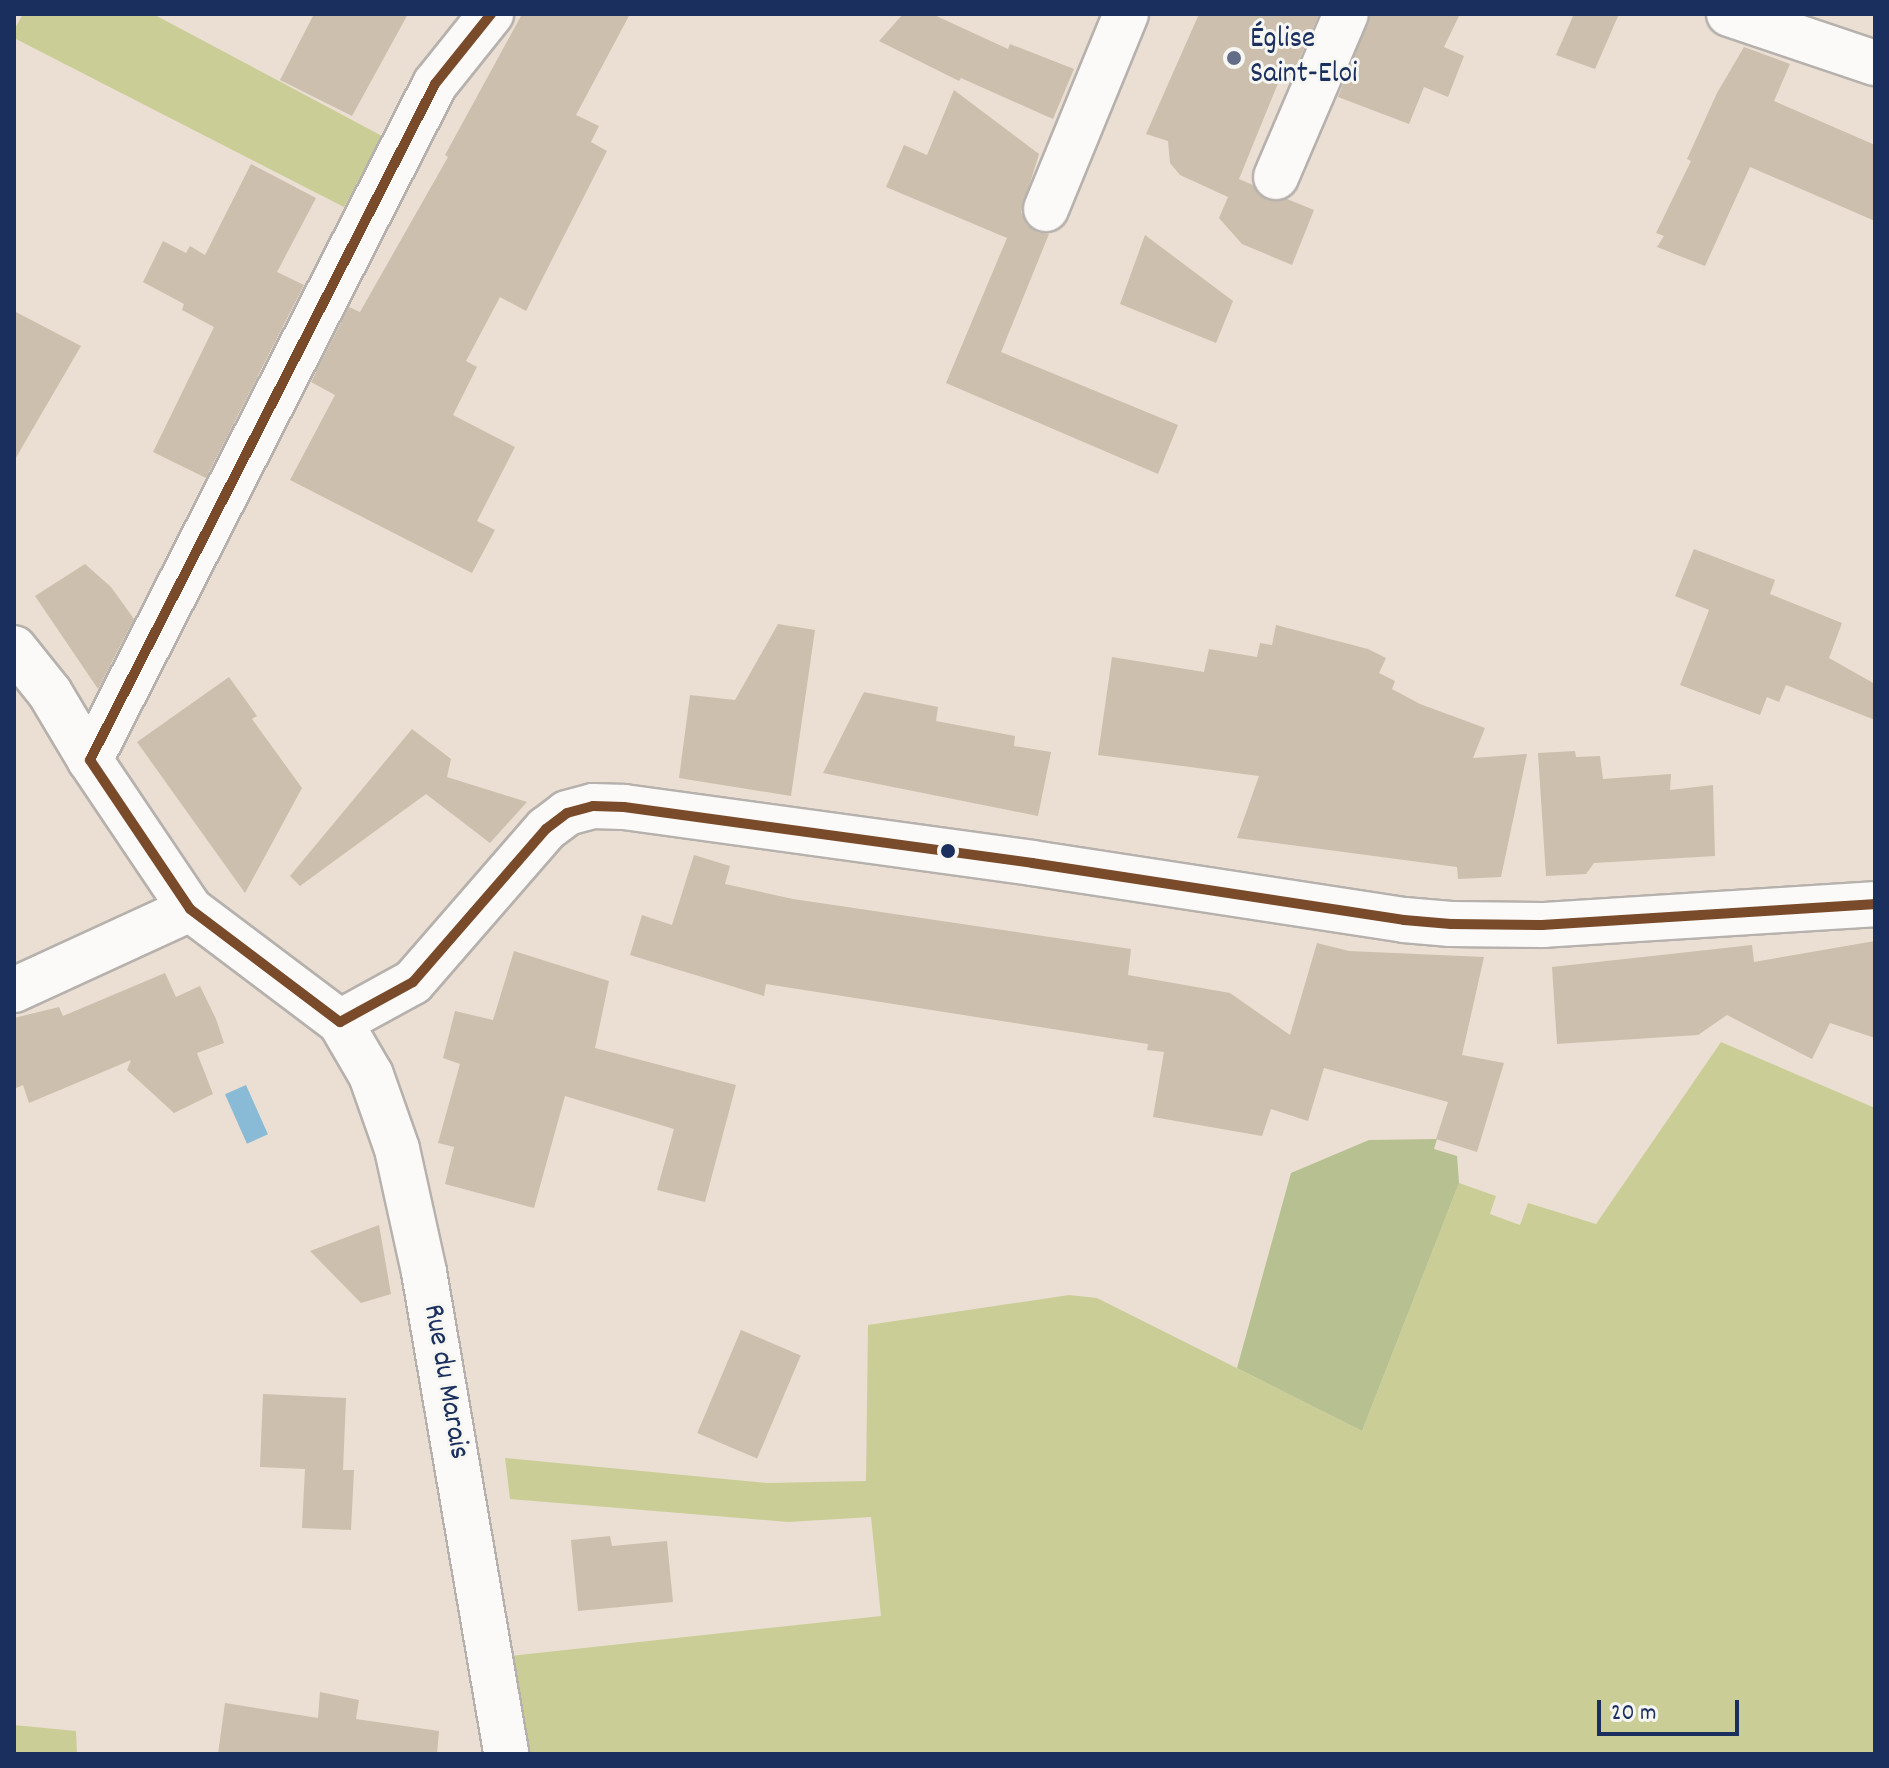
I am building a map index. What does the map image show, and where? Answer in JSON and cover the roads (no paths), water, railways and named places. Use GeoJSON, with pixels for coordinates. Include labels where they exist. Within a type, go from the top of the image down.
{"type":"FeatureCollection","features":[{"type":"Feature","properties":{"kind":"street"},"geometry":{"type":"LineString","coordinates":[[90,760],[435,84],[491,14]]}},
{"type":"Feature","properties":{"kind":"street"},"geometry":{"type":"LineString","coordinates":[[1046,209],[1126,14]]}},
{"type":"Feature","properties":{"kind":"street"},"geometry":{"type":"LineString","coordinates":[[1276,177],[1346,14]]}},
{"type":"Feature","properties":{"kind":"street"},"geometry":{"type":"LineString","coordinates":[[1729,14],[1875,63]]}},
{"type":"Feature","properties":{"kind":"street"},"geometry":{"type":"LineString","coordinates":[[14,648],[50,693],[90,760],[190,909],[340,1022],[413,982],[546,829],[567,813],[593,806],[639,809],[907,845],[1404,920],[1451,924],[1543,925],[1875,904]]}},
{"type":"Feature","properties":{"kind":"street"},"geometry":{"type":"LineString","coordinates":[[14,990],[190,909]]}},
{"type":"Feature","properties":{"kind":"street","name":"Rue du Marais"},"geometry":{"type":"LineString","coordinates":[[340,1022],[371,1075],[397,1149],[427,1288],[506,1754]]}},
{"type":"Feature","properties":{"kind":"water"},"geometry":{"type":"Polygon","coordinates":[[[246,1085],[268,1134],[247,1144],[225,1094],[246,1085]]]}},
{"type":"Feature","properties":{"kind":"place","name":"Église Saint-Eloi"},"geometry":{"type":"Point","coordinates":[1234,58]}}]}
